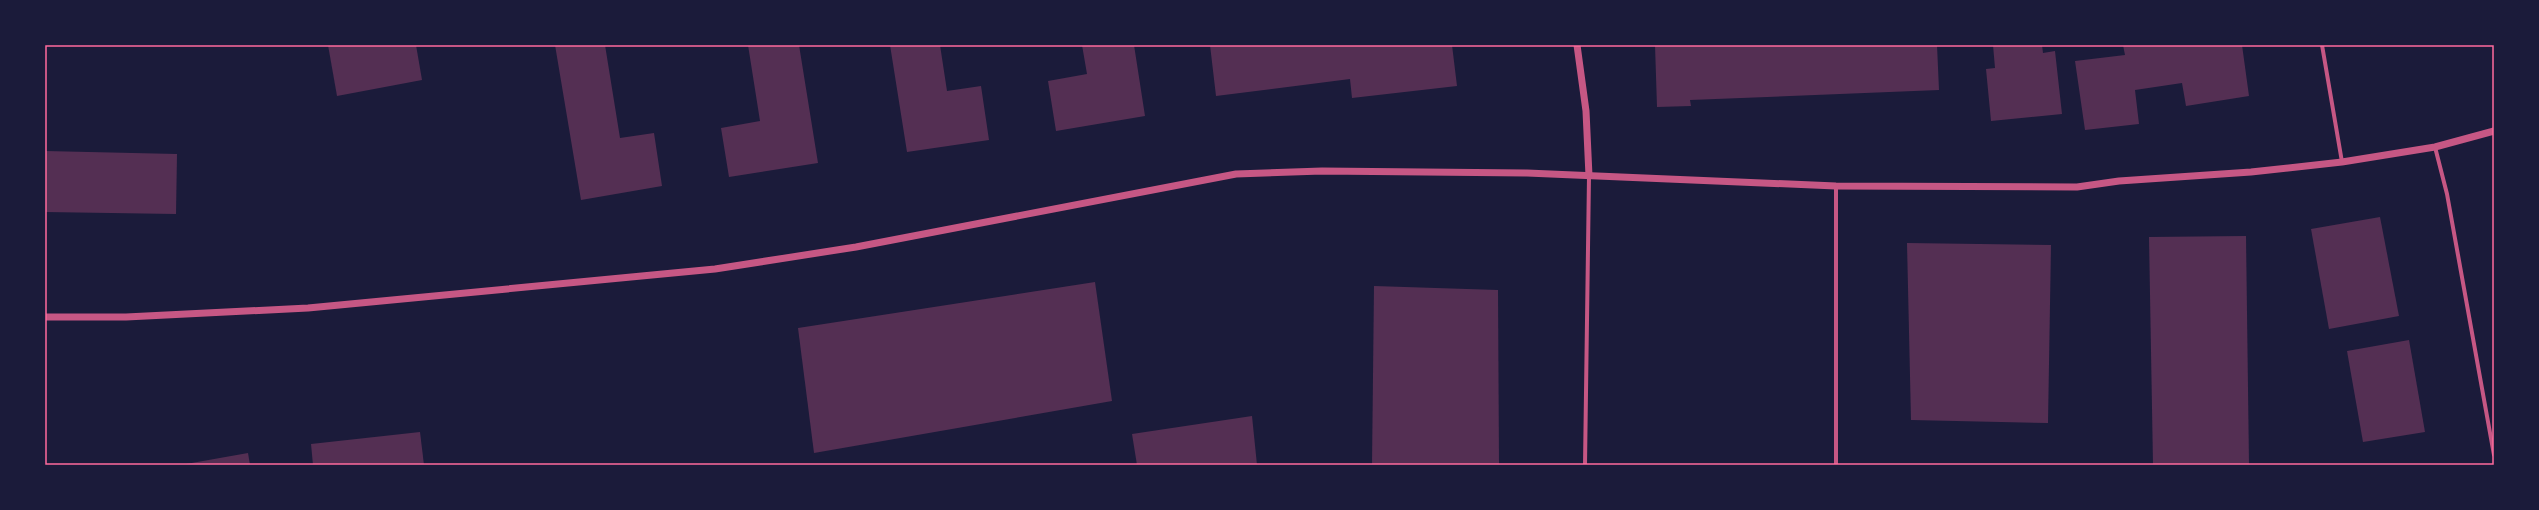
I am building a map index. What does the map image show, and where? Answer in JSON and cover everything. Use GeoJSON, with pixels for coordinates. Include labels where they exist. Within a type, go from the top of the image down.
{"type":"FeatureCollection","features":[{"type":"Feature","properties":{"kind":"street"},"geometry":{"type":"LineString","coordinates":[[1576,45],[1586,111],[1589,176],[1585,465]]}},
{"type":"Feature","properties":{"kind":"street"},"geometry":{"type":"LineString","coordinates":[[2322,45],[2342,162]]}},
{"type":"Feature","properties":{"kind":"street"},"geometry":{"type":"LineString","coordinates":[[45,317],[126,317],[308,308],[715,269],[856,247],[1037,214],[1148,189],[1236,174],[1401,171],[1589,176],[1836,186],[2077,187],[2342,162],[2435,147],[2494,131]]}},
{"type":"Feature","properties":{"kind":"street"},"geometry":{"type":"LineString","coordinates":[[2435,147],[2447,194],[2494,455]]}},
{"type":"Feature","properties":{"kind":"street"},"geometry":{"type":"LineString","coordinates":[[1836,186],[1836,465]]}},
{"type":"Feature","properties":{"kind":"building"},"geometry":{"type":"Polygon","coordinates":[[[328,45],[416,45],[422,80],[337,96],[328,45]]]}},
{"type":"Feature","properties":{"kind":"building"},"geometry":{"type":"Polygon","coordinates":[[[555,45],[605,45],[620,138],[654,133],[662,186],[581,200],[555,45]]]}},
{"type":"Feature","properties":{"kind":"building"},"geometry":{"type":"Polygon","coordinates":[[[748,45],[799,45],[818,163],[729,177],[721,128],[760,121],[748,45]]]}},
{"type":"Feature","properties":{"kind":"building"},"geometry":{"type":"Polygon","coordinates":[[[890,45],[940,45],[947,91],[981,86],[989,140],[907,152],[890,45]]]}},
{"type":"Feature","properties":{"kind":"building"},"geometry":{"type":"Polygon","coordinates":[[[1082,45],[1134,45],[1145,116],[1056,131],[1048,81],[1087,74],[1082,45]]]}},
{"type":"Feature","properties":{"kind":"building"},"geometry":{"type":"Polygon","coordinates":[[[1210,45],[1452,45],[1457,86],[1352,98],[1350,79],[1216,96],[1210,45]]]}},
{"type":"Feature","properties":{"kind":"building"},"geometry":{"type":"Polygon","coordinates":[[[1655,45],[1937,45],[1939,90],[1690,100],[1691,106],[1657,107],[1655,45]]]}},
{"type":"Feature","properties":{"kind":"building"},"geometry":{"type":"Polygon","coordinates":[[[1993,45],[2042,45],[2043,53],[2055,51],[2062,114],[1991,121],[1986,69],[1995,68],[1993,45]]]}},
{"type":"Feature","properties":{"kind":"building"},"geometry":{"type":"Polygon","coordinates":[[[2123,45],[2242,45],[2249,96],[2186,106],[2182,83],[2135,90],[2139,124],[2085,130],[2075,61],[2125,55],[2123,45]]]}},
{"type":"Feature","properties":{"kind":"building"},"geometry":{"type":"Polygon","coordinates":[[[45,151],[177,154],[176,214],[45,212],[45,151]]]}},
{"type":"Feature","properties":{"kind":"building"},"geometry":{"type":"Polygon","coordinates":[[[2380,217],[2399,316],[2329,329],[2311,229],[2380,217]]]}},
{"type":"Feature","properties":{"kind":"building"},"geometry":{"type":"Polygon","coordinates":[[[2246,236],[2249,465],[2153,465],[2149,237],[2246,236]]]}},
{"type":"Feature","properties":{"kind":"building"},"geometry":{"type":"Polygon","coordinates":[[[1907,243],[2051,245],[2048,423],[1911,420],[1907,243]]]}},
{"type":"Feature","properties":{"kind":"building"},"geometry":{"type":"Polygon","coordinates":[[[1095,282],[1112,401],[814,453],[798,328],[1095,282]]]}},
{"type":"Feature","properties":{"kind":"building"},"geometry":{"type":"Polygon","coordinates":[[[1374,286],[1498,290],[1499,465],[1372,465],[1374,286]]]}},
{"type":"Feature","properties":{"kind":"building"},"geometry":{"type":"Polygon","coordinates":[[[2409,340],[2425,432],[2363,442],[2347,351],[2409,340]]]}},
{"type":"Feature","properties":{"kind":"building"},"geometry":{"type":"Polygon","coordinates":[[[1252,416],[1257,465],[1137,465],[1132,434],[1252,416]]]}},
{"type":"Feature","properties":{"kind":"building"},"geometry":{"type":"Polygon","coordinates":[[[420,432],[424,465],[313,465],[311,444],[420,432]]]}},
{"type":"Feature","properties":{"kind":"building"},"geometry":{"type":"Polygon","coordinates":[[[248,453],[250,465],[186,465],[186,464],[248,453]]]}}]}
